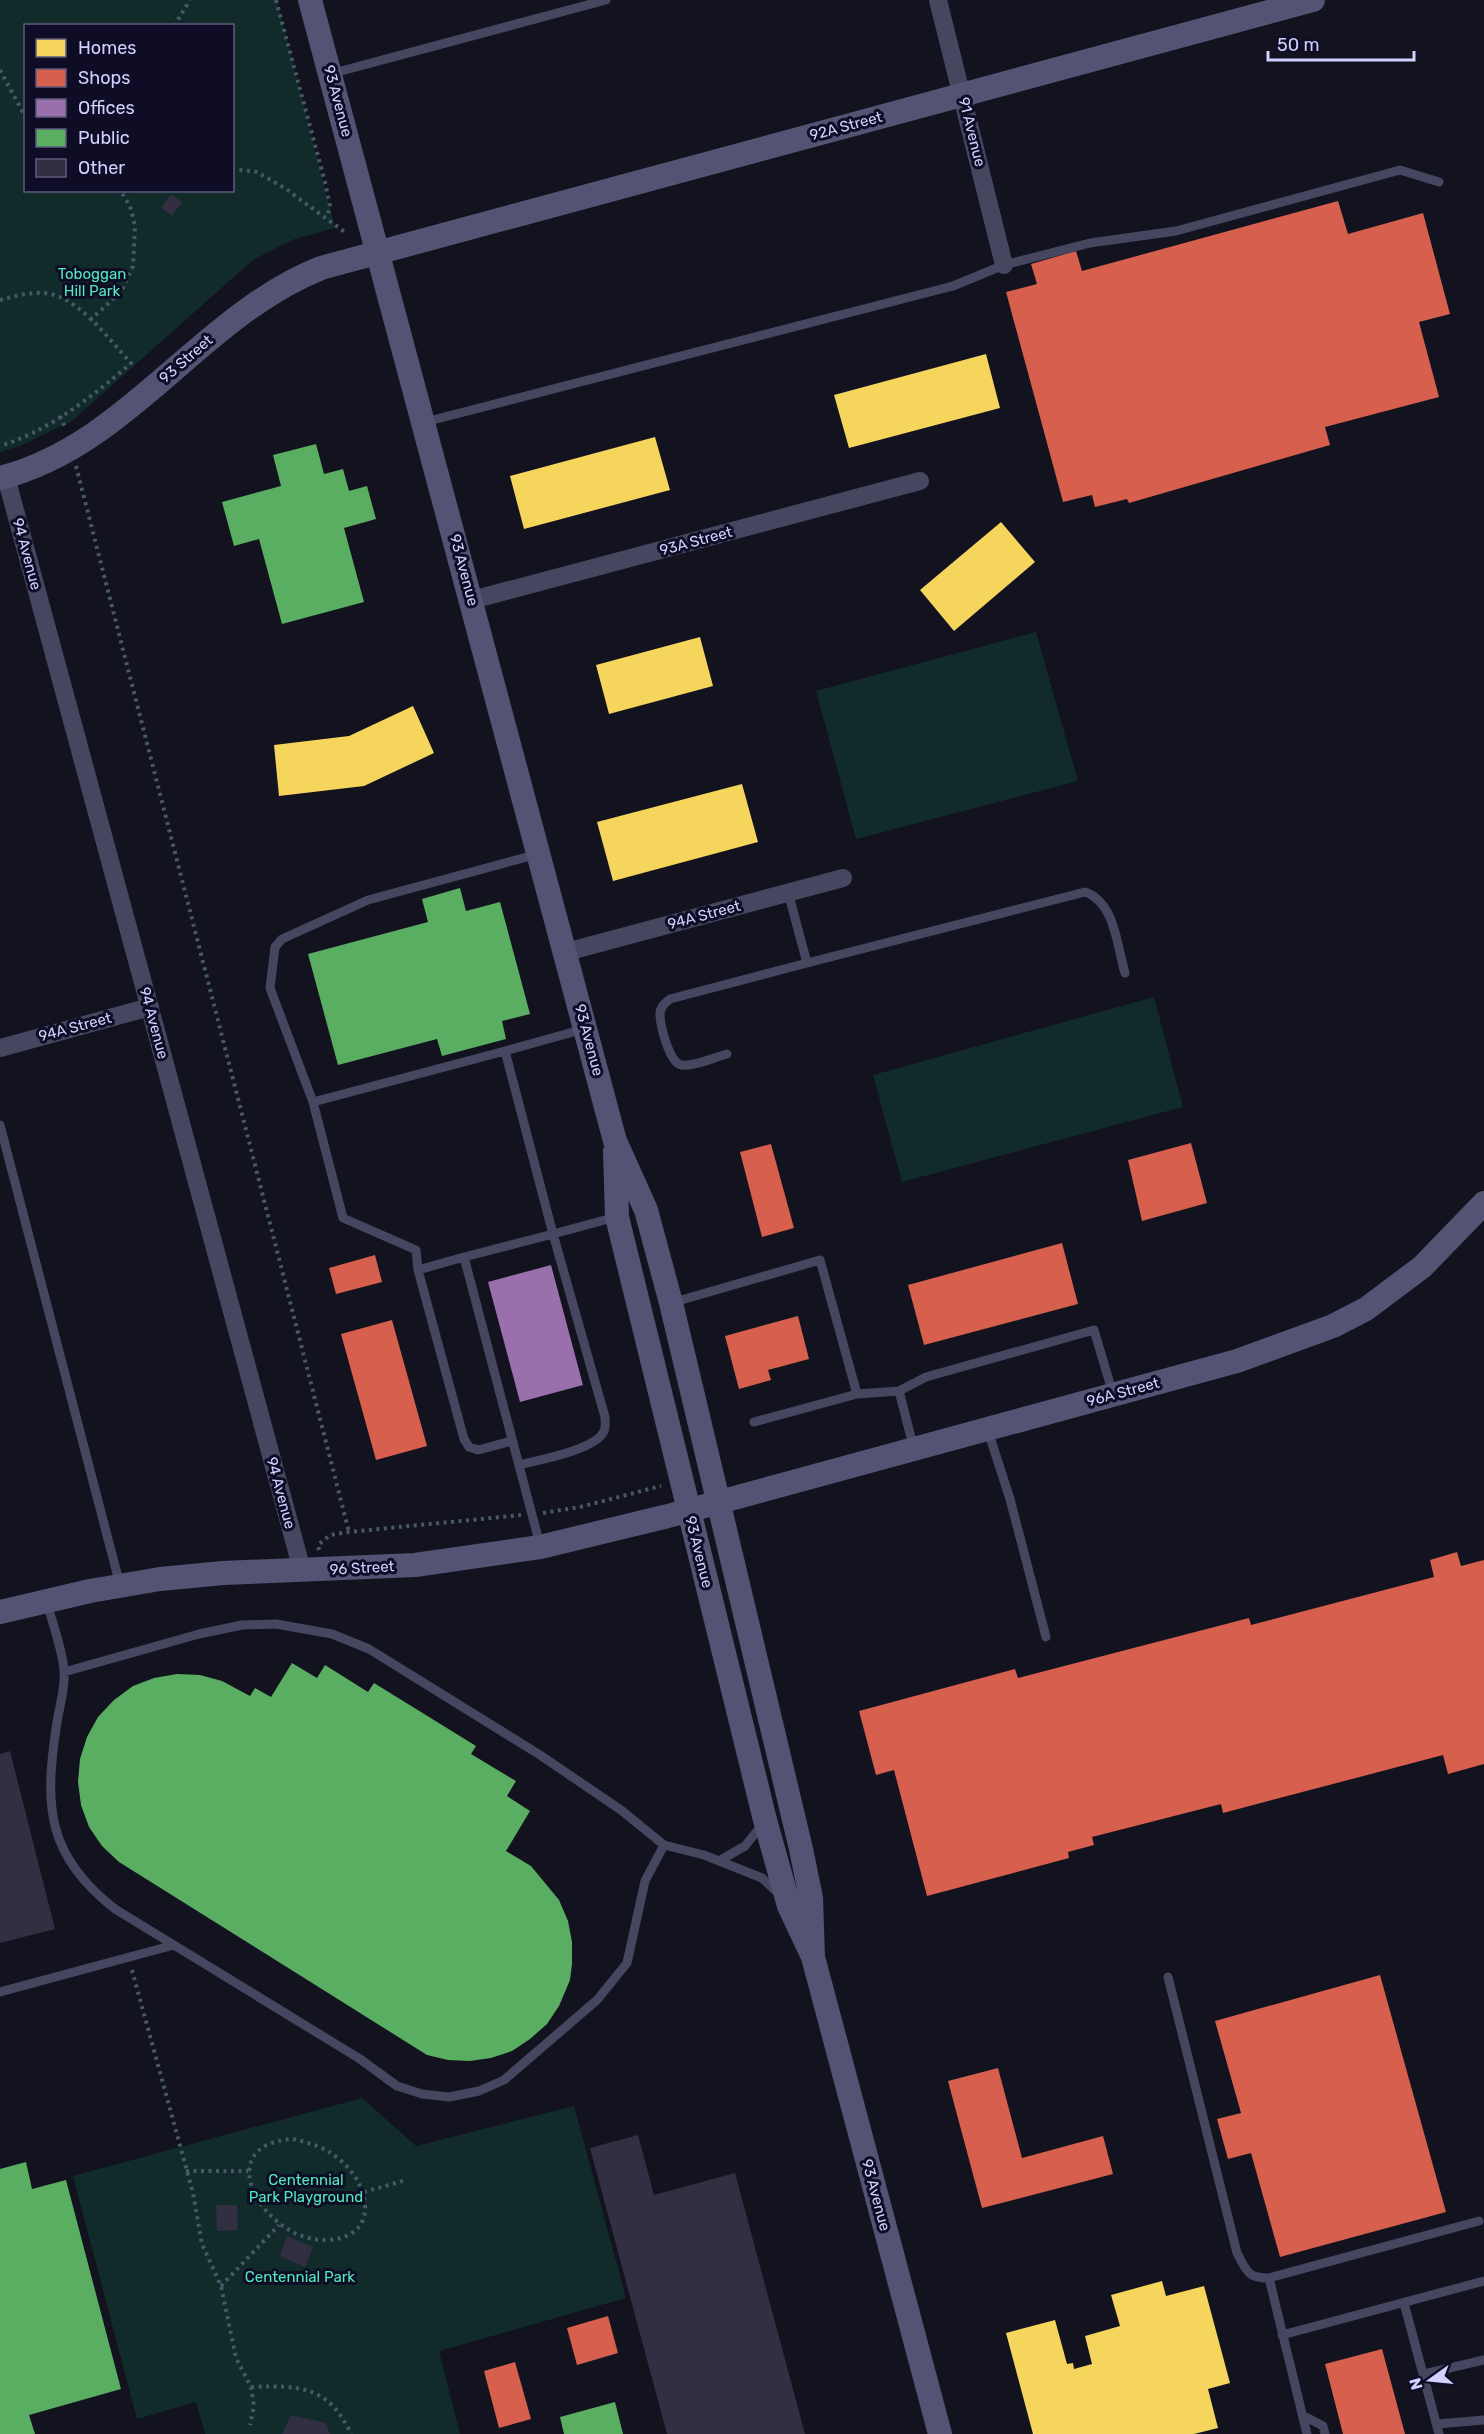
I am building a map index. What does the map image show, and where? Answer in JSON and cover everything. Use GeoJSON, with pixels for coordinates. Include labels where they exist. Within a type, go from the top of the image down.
{"type":"FeatureCollection","features":[{"type":"Feature","properties":{"kind":"main road","name":"93 Avenue"},"geometry":{"type":"LineString","coordinates":[[310,0],[425,422],[615,1141],[646,1210],[671,1303],[720,1500],[801,1849],[811,1898],[813,1957]]}},
{"type":"Feature","properties":{"kind":"main road","name":"92A Street"},"geometry":{"type":"LineString","coordinates":[[378,251],[1313,0]]}},
{"type":"Feature","properties":{"kind":"main road","name":"93 Street"},"geometry":{"type":"LineString","coordinates":[[3,478],[58,457],[104,429],[209,339],[265,296],[314,271],[378,251]]}},
{"type":"Feature","properties":{"kind":"main road","name":"93 Avenue"},"geometry":{"type":"LineString","coordinates":[[615,1141],[617,1217],[765,1820],[789,1906],[813,1957],[940,2434]]}},
{"type":"Feature","properties":{"kind":"main road","name":"96A Street"},"geometry":{"type":"LineString","coordinates":[[720,1500],[1237,1361],[1334,1326],[1366,1310],[1422,1267],[1484,1203]]}},
{"type":"Feature","properties":{"kind":"main road","name":"96 Street"},"geometry":{"type":"LineString","coordinates":[[0,1612],[120,1585],[223,1573],[415,1565],[540,1547],[720,1500]]}},
{"type":"Feature","properties":{"kind":"street","name":"91 Avenue"},"geometry":{"type":"LineString","coordinates":[[938,0],[1004,265]]}},
{"type":"Feature","properties":{"kind":"street","name":"94 Avenue"},"geometry":{"type":"LineString","coordinates":[[3,478],[150,1007],[302,1570]]}},
{"type":"Feature","properties":{"kind":"street","name":"93A Street"},"geometry":{"type":"LineString","coordinates":[[472,600],[920,481]]}},
{"type":"Feature","properties":{"kind":"street","name":"94A Street"},"geometry":{"type":"LineString","coordinates":[[566,952],[843,878]]}},
{"type":"Feature","properties":{"kind":"street","name":"94A Street"},"geometry":{"type":"LineString","coordinates":[[0,1048],[150,1007]]}},
{"type":"Feature","properties":{"kind":"lane"},"geometry":{"type":"LineString","coordinates":[[330,74],[606,0]]}},
{"type":"Feature","properties":{"kind":"lane"},"geometry":{"type":"LineString","coordinates":[[425,422],[953,285],[1004,265],[1090,243],[1176,231],[1400,170],[1439,182]]}},
{"type":"Feature","properties":{"kind":"lane"},"geometry":{"type":"LineString","coordinates":[[512,1441],[478,1450],[469,1447],[464,1439],[418,1270],[416,1250],[343,1218],[313,1102],[270,988],[275,947],[282,939],[368,900],[540,853]]}},
{"type":"Feature","properties":{"kind":"lane"},"geometry":{"type":"LineString","coordinates":[[788,892],[807,963]]}},
{"type":"Feature","properties":{"kind":"lane"},"geometry":{"type":"LineString","coordinates":[[727,1054],[688,1064],[680,1065],[673,1061],[659,1012],[663,1004],[670,999],[1084,892],[1101,900],[1108,914],[1125,973]]}},
{"type":"Feature","properties":{"kind":"lane"},"geometry":{"type":"LineString","coordinates":[[313,1102],[586,1029]]}},
{"type":"Feature","properties":{"kind":"lane"},"geometry":{"type":"LineString","coordinates":[[505,1051],[553,1234],[605,1417],[604,1430],[596,1441],[519,1465]]}},
{"type":"Feature","properties":{"kind":"lane"},"geometry":{"type":"LineString","coordinates":[[0,1125],[120,1585]]}},
{"type":"Feature","properties":{"kind":"lane"},"geometry":{"type":"LineString","coordinates":[[418,1270],[617,1217]]}},
{"type":"Feature","properties":{"kind":"lane"},"geometry":{"type":"LineString","coordinates":[[464,1257],[540,1547]]}},
{"type":"Feature","properties":{"kind":"lane"},"geometry":{"type":"LineString","coordinates":[[671,1303],[820,1260],[856,1394]]}},
{"type":"Feature","properties":{"kind":"lane"},"geometry":{"type":"LineString","coordinates":[[754,1422],[856,1394],[899,1391],[926,1377],[1094,1330],[1113,1395]]}},
{"type":"Feature","properties":{"kind":"lane"},"geometry":{"type":"LineString","coordinates":[[899,1391],[914,1449]]}},
{"type":"Feature","properties":{"kind":"lane"},"geometry":{"type":"LineString","coordinates":[[987,1429],[1010,1499],[1046,1637]]}},
{"type":"Feature","properties":{"kind":"lane"},"geometry":{"type":"LineString","coordinates":[[46,1601],[64,1672],[53,1745],[50,1801],[63,1852],[93,1892],[174,1945],[360,2059],[398,2086],[422,2094],[449,2097],[469,2093],[504,2080],[597,2001],[627,1963],[645,1881],[664,1845]]}},
{"type":"Feature","properties":{"kind":"lane"},"geometry":{"type":"LineString","coordinates":[[64,1672],[199,1634],[242,1625],[276,1624],[332,1634],[369,1649],[540,1755],[621,1810],[664,1845],[719,1861],[762,1878],[789,1906]]}},
{"type":"Feature","properties":{"kind":"lane"},"geometry":{"type":"LineString","coordinates":[[719,1861],[745,1846],[756,1836],[765,1820]]}},
{"type":"Feature","properties":{"kind":"lane"},"geometry":{"type":"LineString","coordinates":[[0,1992],[174,1945]]}},
{"type":"Feature","properties":{"kind":"lane"},"geometry":{"type":"LineString","coordinates":[[1168,1977],[1237,2253],[1247,2271],[1255,2278],[1269,2278],[1479,2221]]}},
{"type":"Feature","properties":{"kind":"lane"},"geometry":{"type":"LineString","coordinates":[[1269,2278],[1307,2434]]}},
{"type":"Feature","properties":{"kind":"lane"},"geometry":{"type":"LineString","coordinates":[[1282,2335],[1484,2281]]}},
{"type":"Feature","properties":{"kind":"lane"},"geometry":{"type":"LineString","coordinates":[[1404,2303],[1439,2434]]}},
{"type":"Feature","properties":{"kind":"lane"},"geometry":{"type":"LineString","coordinates":[[1424,2374],[1484,2360]]}},
{"type":"Feature","properties":{"kind":"lane"},"geometry":{"type":"LineString","coordinates":[[1302,2415],[1323,2426],[1325,2434]]}},
{"type":"Feature","properties":{"kind":"lane"},"geometry":{"type":"LineString","coordinates":[[1437,2424],[1484,2420]]}},
{"type":"Feature","properties":{"kind":"path"},"geometry":{"type":"LineString","coordinates":[[175,24],[190,0]]}},
{"type":"Feature","properties":{"kind":"path"},"geometry":{"type":"LineString","coordinates":[[276,0],[325,182],[330,206],[327,218]]}},
{"type":"Feature","properties":{"kind":"path"},"geometry":{"type":"LineString","coordinates":[[0,70],[24,114]]}},
{"type":"Feature","properties":{"kind":"path"},"geometry":{"type":"LineString","coordinates":[[234,169],[257,172],[346,233]]}},
{"type":"Feature","properties":{"kind":"path"},"geometry":{"type":"LineString","coordinates":[[90,320],[121,292],[133,266],[135,226],[130,206],[121,192]]}},
{"type":"Feature","properties":{"kind":"path"},"geometry":{"type":"LineString","coordinates":[[0,300],[38,292],[66,300],[90,320],[131,363],[75,409],[27,435],[0,446]]}},
{"type":"Feature","properties":{"kind":"path"},"geometry":{"type":"LineString","coordinates":[[81,492],[349,1532]]}},
{"type":"Feature","properties":{"kind":"path"},"geometry":{"type":"LineString","coordinates":[[318,1545],[330,1535],[580,1507],[662,1486]]}},
{"type":"Feature","properties":{"kind":"path"},"geometry":{"type":"LineString","coordinates":[[129,1957],[193,2193],[201,2244],[221,2286],[236,2358],[251,2387],[254,2406],[250,2425]]}},
{"type":"Feature","properties":{"kind":"path"},"geometry":{"type":"LineString","coordinates":[[293,2139],[326,2150],[339,2159],[360,2183],[363,2192],[364,2218],[362,2224],[350,2234],[335,2240],[302,2237],[279,2225],[257,2200],[248,2171],[254,2155],[264,2145],[278,2140],[293,2139]]}},
{"type":"Feature","properties":{"kind":"path"},"geometry":{"type":"LineString","coordinates":[[186,2171],[248,2171]]}},
{"type":"Feature","properties":{"kind":"path"},"geometry":{"type":"LineString","coordinates":[[363,2192],[406,2180]]}},
{"type":"Feature","properties":{"kind":"path"},"geometry":{"type":"LineString","coordinates":[[221,2286],[279,2225]]}},
{"type":"Feature","properties":{"kind":"path"},"geometry":{"type":"LineString","coordinates":[[251,2387],[293,2385],[325,2398],[344,2418],[351,2434]]}},
{"type":"Feature","properties":{"kind":"green space","name":"Toboggan Hill Park"},"geometry":{"type":"Polygon","coordinates":[[[0,0],[277,0],[335,228],[292,240],[253,260],[72,421],[20,446],[0,452],[0,0]]]}},
{"type":"Feature","properties":{"kind":"green space"},"geometry":{"type":"Polygon","coordinates":[[[1036,632],[1078,781],[856,839],[816,691],[1036,632]]]}},
{"type":"Feature","properties":{"kind":"green space"},"geometry":{"type":"Polygon","coordinates":[[[1154,997],[1183,1107],[902,1182],[873,1075],[1154,997]]]}},
{"type":"Feature","properties":{"kind":"green space","name":"Centennial Park"},"geometry":{"type":"Polygon","coordinates":[[[362,2098],[416,2146],[574,2106],[626,2298],[439,2351],[460,2434],[205,2434],[196,2402],[137,2419],[73,2176],[362,2098]]]}},
{"type":"Feature","properties":{"kind":"building: Homes"},"geometry":{"type":"Polygon","coordinates":[[[986,354],[1000,408],[849,448],[834,395],[986,354]]]}},
{"type":"Feature","properties":{"kind":"building: Homes"},"geometry":{"type":"Polygon","coordinates":[[[655,437],[670,490],[524,529],[510,476],[655,437]]]}},
{"type":"Feature","properties":{"kind":"building: Homes"},"geometry":{"type":"Polygon","coordinates":[[[1001,522],[1035,562],[954,631],[920,590],[1001,522]]]}},
{"type":"Feature","properties":{"kind":"building: Homes"},"geometry":{"type":"Polygon","coordinates":[[[700,637],[713,686],[609,714],[596,665],[700,637]]]}},
{"type":"Feature","properties":{"kind":"building: Homes"},"geometry":{"type":"Polygon","coordinates":[[[413,706],[434,753],[364,786],[279,796],[274,745],[349,736],[413,706]]]}},
{"type":"Feature","properties":{"kind":"building: Homes"},"geometry":{"type":"Polygon","coordinates":[[[742,784],[758,842],[613,881],[597,822],[742,784]]]}},
{"type":"Feature","properties":{"kind":"building: Homes"},"geometry":{"type":"Polygon","coordinates":[[[1162,2281],[1166,2296],[1204,2286],[1230,2383],[1208,2389],[1218,2428],[1194,2434],[1033,2434],[1006,2333],[1055,2320],[1067,2364],[1073,2363],[1074,2369],[1092,2364],[1085,2336],[1120,2326],[1111,2295],[1162,2281]]]}},
{"type":"Feature","properties":{"kind":"building: Shops"},"geometry":{"type":"Polygon","coordinates":[[[1338,201],[1348,234],[1423,213],[1450,314],[1419,322],[1439,397],[1325,427],[1330,445],[1129,503],[1127,499],[1095,507],[1092,495],[1063,502],[1006,292],[1037,284],[1031,264],[1076,251],[1082,271],[1338,201]]]}},
{"type":"Feature","properties":{"kind":"building: Shops"},"geometry":{"type":"Polygon","coordinates":[[[1191,1143],[1207,1203],[1142,1221],[1128,1160],[1191,1143]]]}},
{"type":"Feature","properties":{"kind":"building: Shops"},"geometry":{"type":"Polygon","coordinates":[[[771,1144],[794,1228],[762,1237],[740,1152],[771,1144]]]}},
{"type":"Feature","properties":{"kind":"building: Shops"},"geometry":{"type":"Polygon","coordinates":[[[1062,1243],[1078,1304],[924,1345],[908,1285],[1062,1243]]]}},
{"type":"Feature","properties":{"kind":"building: Shops"},"geometry":{"type":"Polygon","coordinates":[[[375,1255],[382,1282],[336,1294],[329,1268],[375,1255]]]}},
{"type":"Feature","properties":{"kind":"building: Shops"},"geometry":{"type":"Polygon","coordinates":[[[798,1316],[809,1359],[768,1370],[771,1380],[739,1389],[725,1336],[798,1316]]]}},
{"type":"Feature","properties":{"kind":"building: Shops"},"geometry":{"type":"Polygon","coordinates":[[[392,1320],[427,1446],[376,1460],[341,1334],[392,1320]]]}},
{"type":"Feature","properties":{"kind":"building: Shops"},"geometry":{"type":"Polygon","coordinates":[[[1457,1552],[1461,1566],[1484,1560],[1484,1764],[1448,1774],[1443,1755],[1223,1813],[1221,1804],[1092,1837],[1094,1845],[1068,1852],[1069,1858],[927,1896],[894,1770],[876,1775],[859,1711],[1015,1669],[1018,1678],[1249,1618],[1251,1625],[1434,1577],[1430,1560],[1457,1552]]]}},
{"type":"Feature","properties":{"kind":"building: Shops"},"geometry":{"type":"Polygon","coordinates":[[[1380,1975],[1446,2212],[1280,2257],[1251,2153],[1228,2159],[1217,2119],[1241,2113],[1215,2021],[1380,1975]]]}},
{"type":"Feature","properties":{"kind":"building: Shops"},"geometry":{"type":"Polygon","coordinates":[[[998,2068],[1022,2158],[1103,2136],[1113,2174],[982,2208],[948,2081],[998,2068]]]}},
{"type":"Feature","properties":{"kind":"building: Shops"},"geometry":{"type":"Polygon","coordinates":[[[608,2316],[618,2353],[577,2365],[567,2328],[608,2316]]]}},
{"type":"Feature","properties":{"kind":"building: Shops"},"geometry":{"type":"Polygon","coordinates":[[[1382,2349],[1405,2434],[1343,2434],[1325,2364],[1382,2349]]]}},
{"type":"Feature","properties":{"kind":"building: Shops"},"geometry":{"type":"Polygon","coordinates":[[[515,2362],[531,2419],[499,2428],[484,2371],[515,2362]]]}},
{"type":"Feature","properties":{"kind":"building: Offices"},"geometry":{"type":"Polygon","coordinates":[[[551,1265],[583,1385],[520,1402],[488,1282],[551,1265]]]}},
{"type":"Feature","properties":{"kind":"building: Public"},"geometry":{"type":"Polygon","coordinates":[[[316,444],[324,474],[343,469],[349,491],[367,486],[376,519],[344,528],[364,602],[282,624],[259,539],[234,546],[222,502],[281,486],[273,455],[316,444]]]}},
{"type":"Feature","properties":{"kind":"building: Public"},"geometry":{"type":"Polygon","coordinates":[[[460,888],[466,911],[500,902],[530,1014],[502,1021],[506,1039],[442,1056],[437,1039],[338,1065],[308,954],[428,922],[422,899],[460,888]]]}},
{"type":"Feature","properties":{"kind":"building: Public"},"geometry":{"type":"Polygon","coordinates":[[[292,1663],[317,1678],[325,1665],[368,1692],[374,1683],[476,1746],[471,1754],[516,1781],[507,1796],[530,1811],[506,1851],[531,1866],[559,1900],[568,1921],[572,1942],[572,1964],[570,1980],[559,2006],[547,2024],[512,2051],[491,2058],[470,2061],[448,2060],[427,2055],[119,1862],[102,1846],[89,1827],[81,1805],[78,1782],[80,1759],[87,1737],[98,1717],[114,1700],[133,1686],[154,1678],[177,1674],[200,1675],[222,1681],[250,1696],[255,1688],[271,1697],[292,1663]]]}},
{"type":"Feature","properties":{"kind":"building: Public"},"geometry":{"type":"Polygon","coordinates":[[[26,2162],[32,2189],[66,2180],[121,2389],[29,2415],[35,2434],[0,2434],[0,2169],[26,2162]]]}},
{"type":"Feature","properties":{"kind":"building: Public"},"geometry":{"type":"Polygon","coordinates":[[[615,2402],[623,2434],[564,2434],[560,2417],[615,2402]]]}},
{"type":"Feature","properties":{"kind":"building: Other"},"geometry":{"type":"Polygon","coordinates":[[[171,194],[182,202],[172,216],[161,208],[171,194]]]}},
{"type":"Feature","properties":{"kind":"building: Other"},"geometry":{"type":"Polygon","coordinates":[[[10,1751],[55,1929],[0,1943],[0,1754],[10,1751]]]}},
{"type":"Feature","properties":{"kind":"building: Other"},"geometry":{"type":"Polygon","coordinates":[[[638,2135],[654,2195],[735,2173],[805,2434],[667,2434],[590,2148],[638,2135]]]}},
{"type":"Feature","properties":{"kind":"building: Other"},"geometry":{"type":"Polygon","coordinates":[[[216,2205],[237,2205],[238,2230],[217,2231],[216,2205]]]}},
{"type":"Feature","properties":{"kind":"building: Other"},"geometry":{"type":"Polygon","coordinates":[[[287,2236],[313,2247],[305,2267],[280,2256],[287,2236]]]}},
{"type":"Feature","properties":{"kind":"building: Other"},"geometry":{"type":"Polygon","coordinates":[[[291,2415],[326,2423],[330,2434],[282,2434],[291,2415]]]}},
{"type":"Feature","properties":{"kind":"park label","name":"Centennial Park Playground"},"geometry":{"type":"Point","coordinates":[306,2188]}}]}
